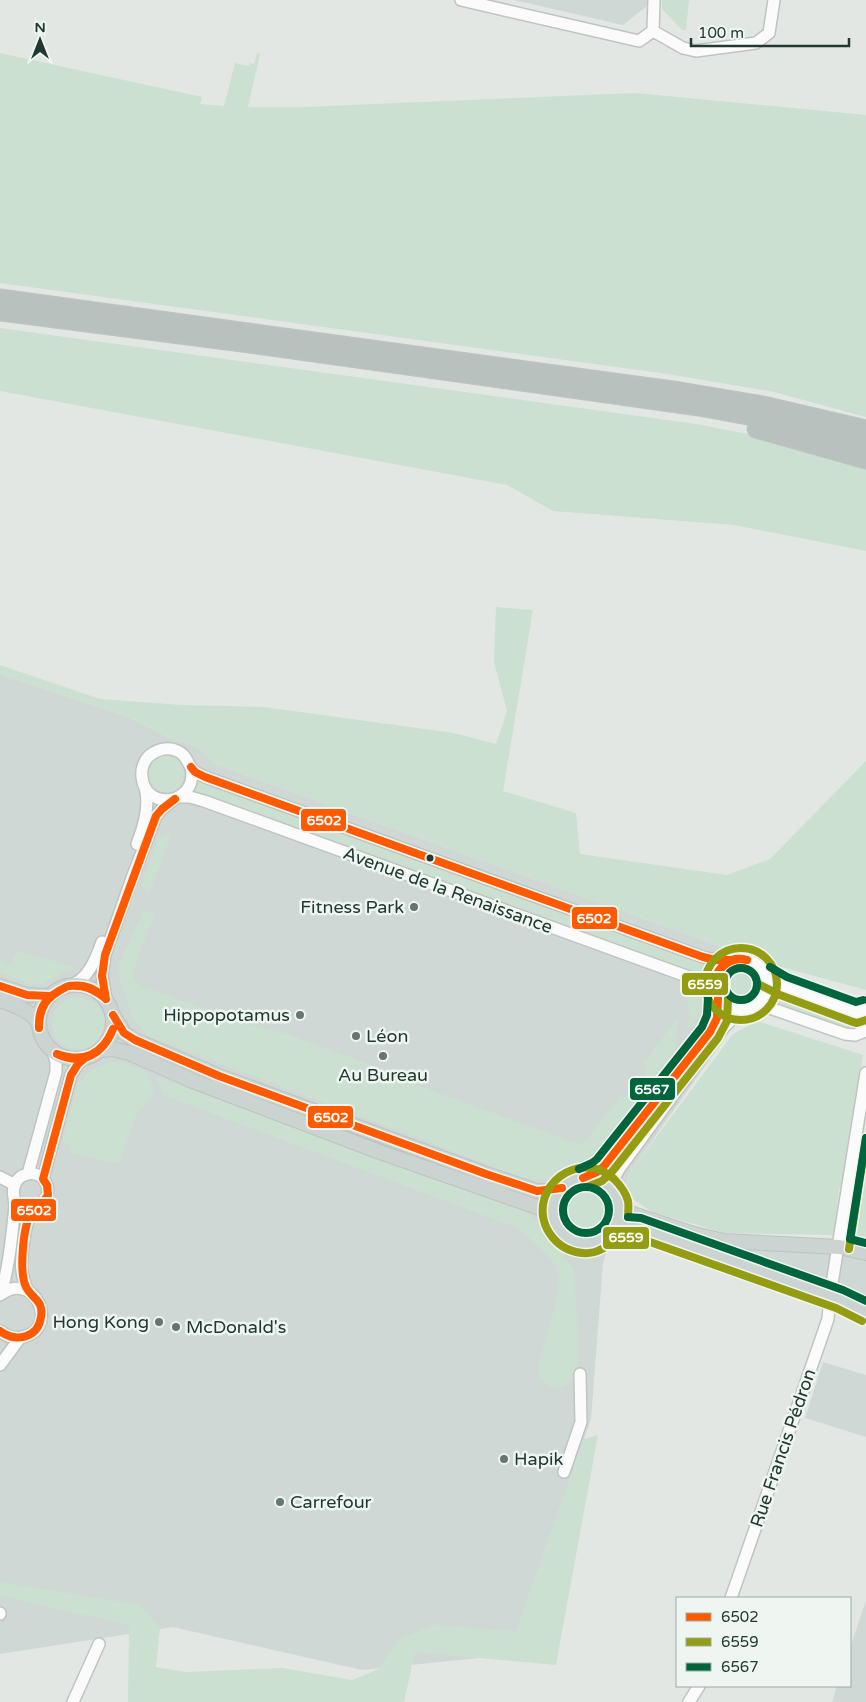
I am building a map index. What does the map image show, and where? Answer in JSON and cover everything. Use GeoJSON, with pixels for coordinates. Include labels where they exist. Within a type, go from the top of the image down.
{"type":"FeatureCollection","features":[{"type":"Feature","properties":{"kind":"highway"},"geometry":{"type":"LineString","coordinates":[[0,298],[680,391],[764,405],[866,429]]}},
{"type":"Feature","properties":{"kind":"highway"},"geometry":{"type":"LineString","coordinates":[[0,312],[250,344],[699,407],[866,444]]}},
{"type":"Feature","properties":{"kind":"highway"},"geometry":{"type":"LineString","coordinates":[[658,402],[684,413],[768,432],[866,460]]}},
{"type":"Feature","properties":{"kind":"main road"},"geometry":{"type":"LineString","coordinates":[[39,1025],[41,1009],[50,996],[61,988],[71,985],[90,987],[99,992],[106,1000],[124,1033],[134,1040],[219,1076],[486,1174],[537,1191],[562,1188]]}},
{"type":"Feature","properties":{"kind":"main road"},"geometry":{"type":"LineString","coordinates":[[0,986],[27,995],[50,996]]}},
{"type":"Feature","properties":{"kind":"main road"},"geometry":{"type":"LineString","coordinates":[[0,1000],[28,1013],[37,1020],[44,1041],[53,1051],[68,1058],[85,1058],[101,1050],[107,1044],[112,1032],[113,1015]]}},
{"type":"Feature","properties":{"kind":"main road"},"geometry":{"type":"LineString","coordinates":[[101,1050],[113,1049],[129,1053],[193,1081],[377,1151],[540,1208],[550,1214],[562,1234],[570,1240],[580,1243],[596,1242],[605,1238],[612,1231],[618,1218],[617,1200]]}},
{"type":"Feature","properties":{"kind":"main road"},"geometry":{"type":"LineString","coordinates":[[554,1220],[554,1201],[562,1188],[571,1181],[583,1178],[601,1181],[610,1187],[617,1200],[630,1213],[694,1234],[724,1241],[839,1246],[866,1253]]}},
{"type":"Feature","properties":{"kind":"main road"},"geometry":{"type":"LineString","coordinates":[[612,1231],[629,1226],[643,1229],[840,1298],[866,1312]]}},
{"type":"Feature","properties":{"kind":"street"},"geometry":{"type":"LineString","coordinates":[[461,0],[639,41],[653,31]]}},
{"type":"Feature","properties":{"kind":"street"},"geometry":{"type":"LineString","coordinates":[[653,31],[654,0]]}},
{"type":"Feature","properties":{"kind":"street"},"geometry":{"type":"LineString","coordinates":[[653,31],[683,48],[696,51],[756,43],[770,33],[774,0]]}},
{"type":"Feature","properties":{"kind":"street"},"geometry":{"type":"LineString","coordinates":[[71,985],[80,981],[94,963],[137,846],[147,807],[142,778],[143,765],[148,758],[158,751],[166,749],[178,752],[188,760],[192,767],[190,784],[186,792],[162,809],[156,816],[116,921],[103,966],[103,988],[106,1000]]}},
{"type":"Feature","properties":{"kind":"street","name":"Avenue de la Renaissance"},"geometry":{"type":"LineString","coordinates":[[192,767],[195,772],[205,777],[694,954],[715,960],[732,960]]}},
{"type":"Feature","properties":{"kind":"street"},"geometry":{"type":"LineString","coordinates":[[144,786],[157,798],[166,800],[177,798]]}},
{"type":"Feature","properties":{"kind":"street","name":"Avenue de la Renaissance"},"geometry":{"type":"LineString","coordinates":[[177,798],[190,797],[204,801],[700,981],[710,985],[716,994]]}},
{"type":"Feature","properties":{"kind":"street"},"geometry":{"type":"LineString","coordinates":[[583,1178],[598,1172],[604,1166],[701,1045],[717,1018],[715,978],[718,970],[724,964],[732,960],[744,958],[752,961],[762,969],[767,985],[765,993],[755,1006]]}},
{"type":"Feature","properties":{"kind":"street"},"geometry":{"type":"LineString","coordinates":[[765,976],[783,986],[856,1013],[866,1010]]}},
{"type":"Feature","properties":{"kind":"street"},"geometry":{"type":"LineString","coordinates":[[716,994],[724,1004],[731,1008],[743,1010]]}},
{"type":"Feature","properties":{"kind":"street"},"geometry":{"type":"LineString","coordinates":[[617,1200],[614,1178],[619,1169],[720,1032],[743,1010],[755,1006],[775,1008],[845,1034],[855,1035],[866,1030]]}},
{"type":"Feature","properties":{"kind":"street"},"geometry":{"type":"LineString","coordinates":[[28,1174],[56,1072],[53,1051]]}},
{"type":"Feature","properties":{"kind":"street"},"geometry":{"type":"LineString","coordinates":[[43,1179],[71,1076],[78,1064],[85,1058]]}},
{"type":"Feature","properties":{"kind":"street","name":"Rue Francis Pédron"},"geometry":{"type":"LineString","coordinates":[[731,1597],[828,1319],[830,1296],[866,1073]]}},
{"type":"Feature","properties":{"kind":"street"},"geometry":{"type":"LineString","coordinates":[[1,1294],[14,1216],[15,1185],[19,1178],[28,1174],[36,1174],[43,1179],[48,1188],[47,1197],[32,1212],[26,1227],[22,1266],[26,1290]]}},
{"type":"Feature","properties":{"kind":"street"},"geometry":{"type":"LineString","coordinates":[[0,1177],[15,1185]]}},
{"type":"Feature","properties":{"kind":"street"},"geometry":{"type":"LineString","coordinates":[[0,1331],[12,1338],[28,1336],[39,1325],[42,1318],[40,1302],[32,1293],[14,1288],[1,1294]]}},
{"type":"Feature","properties":{"kind":"street"},"geometry":{"type":"LineString","coordinates":[[0,1365],[20,1338]]}},
{"type":"Feature","properties":{"kind":"street"},"geometry":{"type":"LineString","coordinates":[[564,1472],[581,1422],[580,1374]]}},
{"type":"Feature","properties":{"kind":"street"},"geometry":{"type":"LineString","coordinates":[[73,1702],[100,1644]]}},
{"type":"Feature","properties":{"kind":"street"},"geometry":{"type":"LineString","coordinates":[[694,1700],[699,1687]]}},
{"type":"Feature","properties":{"kind":"shaded area"},"geometry":{"type":"Polygon","coordinates":[[[514,0],[647,0],[647,6],[623,25],[514,0]]]}},
{"type":"Feature","properties":{"kind":"shaded area"},"geometry":{"type":"Polygon","coordinates":[[[0,674],[131,718],[172,739],[201,749],[212,763],[767,963],[742,1014],[630,1172],[603,1263],[591,1419],[508,1655],[362,1670],[173,1627],[0,1654],[0,674]]]}},
{"type":"Feature","properties":{"kind":"shaded area"},"geometry":{"type":"Polygon","coordinates":[[[725,1237],[866,1247],[866,1325],[843,1312],[717,1267],[725,1237]]]}},
{"type":"Feature","properties":{"kind":"shaded area"},"geometry":{"type":"Polygon","coordinates":[[[823,1362],[866,1375],[866,1437],[805,1418],[823,1362]]]}},
{"type":"Feature","properties":{"kind":"shaded area"},"geometry":{"type":"Polygon","coordinates":[[[866,1600],[866,1702],[832,1702],[837,1687],[851,1687],[851,1645],[866,1600]]]}},
{"type":"Feature","properties":{"kind":"green space"},"geometry":{"type":"Polygon","coordinates":[[[662,0],[689,0],[686,30],[682,30],[662,9],[662,0]]]}},
{"type":"Feature","properties":{"kind":"green space"},"geometry":{"type":"Polygon","coordinates":[[[0,53],[202,97],[200,104],[224,106],[235,63],[249,66],[250,63],[254,64],[257,53],[260,54],[248,107],[303,107],[635,93],[866,115],[866,417],[774,392],[668,374],[0,283],[0,53]]]}},
{"type":"Feature","properties":{"kind":"green space"},"geometry":{"type":"Polygon","coordinates":[[[0,328],[696,424],[784,441],[866,466],[866,551],[734,525],[553,511],[507,485],[0,391],[0,328]]]}},
{"type":"Feature","properties":{"kind":"green space"},"geometry":{"type":"Polygon","coordinates":[[[496,607],[533,610],[503,791],[576,813],[580,854],[727,875],[770,859],[866,761],[866,990],[767,963],[212,763],[201,749],[172,739],[131,718],[0,674],[0,665],[100,699],[182,705],[264,707],[454,733],[496,744],[507,711],[494,662],[496,607]]]}},
{"type":"Feature","properties":{"kind":"green space"},"geometry":{"type":"Polygon","coordinates":[[[166,756],[173,757],[179,761],[183,767],[183,781],[179,787],[173,791],[166,792],[159,791],[153,787],[149,781],[148,774],[149,767],[153,761],[159,757],[166,756]]]}},
{"type":"Feature","properties":{"kind":"green space"},"geometry":{"type":"Polygon","coordinates":[[[198,779],[719,967],[714,980],[193,792],[198,779]]]}},
{"type":"Feature","properties":{"kind":"green space"},"geometry":{"type":"Polygon","coordinates":[[[172,832],[150,892],[141,885],[159,837],[172,832]]]}},
{"type":"Feature","properties":{"kind":"green space"},"geometry":{"type":"Polygon","coordinates":[[[143,912],[155,913],[133,972],[134,981],[141,986],[248,1024],[284,1033],[387,1071],[422,1087],[578,1144],[585,1142],[620,1096],[637,1101],[592,1160],[574,1168],[563,1176],[545,1180],[523,1178],[148,1036],[133,1019],[120,982],[118,966],[143,912]]]}},
{"type":"Feature","properties":{"kind":"green space"},"geometry":{"type":"Polygon","coordinates":[[[17,951],[78,968],[62,973],[42,984],[30,984],[0,973],[0,961],[10,965],[17,951]]]}},
{"type":"Feature","properties":{"kind":"green space"},"geometry":{"type":"Polygon","coordinates":[[[741,965],[748,966],[754,970],[758,976],[758,990],[754,996],[748,1000],[741,1001],[734,1000],[728,996],[724,990],[723,983],[724,976],[728,970],[734,966],[741,965]]]}},
{"type":"Feature","properties":{"kind":"green space"},"geometry":{"type":"Polygon","coordinates":[[[773,987],[853,1016],[862,1024],[846,1029],[767,1002],[773,987]]]}},
{"type":"Feature","properties":{"kind":"green space"},"geometry":{"type":"Polygon","coordinates":[[[687,991],[699,996],[701,1011],[687,1030],[689,1016],[687,991]]]}},
{"type":"Feature","properties":{"kind":"green space"},"geometry":{"type":"Polygon","coordinates":[[[78,997],[88,999],[96,1005],[102,1013],[104,1023],[102,1033],[96,1041],[88,1047],[78,1049],[68,1047],[60,1041],[54,1033],[52,1023],[54,1013],[60,1005],[68,999],[78,997]]]}},
{"type":"Feature","properties":{"kind":"green space"},"geometry":{"type":"Polygon","coordinates":[[[679,1016],[675,1050],[652,1080],[646,1075],[644,1062],[679,1016]]]}},
{"type":"Feature","properties":{"kind":"green space"},"geometry":{"type":"Polygon","coordinates":[[[757,1021],[863,1055],[846,1179],[839,1189],[836,1216],[841,1220],[836,1235],[725,1233],[652,1212],[634,1200],[625,1191],[630,1172],[733,1034],[757,1021]]]}},
{"type":"Feature","properties":{"kind":"green space"},"geometry":{"type":"Polygon","coordinates":[[[112,1062],[126,1064],[147,1072],[154,1094],[136,1115],[119,1164],[70,1153],[71,1148],[63,1140],[78,1082],[83,1080],[87,1073],[99,1066],[112,1062]]]}},
{"type":"Feature","properties":{"kind":"green space"},"geometry":{"type":"Polygon","coordinates":[[[156,1077],[530,1214],[574,1269],[578,1336],[577,1371],[567,1385],[558,1388],[549,1386],[540,1379],[537,1368],[554,1311],[559,1277],[553,1261],[520,1229],[163,1095],[156,1077]]]}},
{"type":"Feature","properties":{"kind":"green space"},"geometry":{"type":"Polygon","coordinates":[[[866,1140],[866,1247],[856,1237],[852,1223],[866,1140]]]}},
{"type":"Feature","properties":{"kind":"green space"},"geometry":{"type":"Polygon","coordinates":[[[579,1190],[596,1192],[608,1202],[608,1218],[603,1228],[594,1232],[583,1231],[565,1219],[562,1210],[566,1200],[579,1190]]]}},
{"type":"Feature","properties":{"kind":"green space"},"geometry":{"type":"Polygon","coordinates":[[[598,1435],[556,1665],[415,1652],[404,1702],[128,1702],[129,1625],[0,1596],[0,1582],[141,1605],[160,1629],[156,1667],[185,1672],[283,1668],[352,1680],[379,1669],[397,1640],[433,1625],[516,1631],[584,1439],[598,1435]]]}},
{"type":"Feature","properties":{"kind":"transit line","name":"6502"},"geometry":{"type":"LineString","coordinates":[[191,767],[195,772],[205,777],[703,957],[715,960],[731,960]]}},
{"type":"Feature","properties":{"kind":"transit line","name":"6502"},"geometry":{"type":"LineString","coordinates":[[106,999],[102,976],[105,955],[156,816],[175,799]]}},
{"type":"Feature","properties":{"kind":"transit line","name":"6559"},"geometry":{"type":"LineString","coordinates":[[741,948],[755,951],[767,958],[774,970],[777,984],[774,998],[767,1010],[755,1017],[741,1020],[727,1017],[715,1010],[708,998],[705,984],[708,970],[715,958],[727,951],[741,948]]}},
{"type":"Feature","properties":{"kind":"transit line","name":"6502"},"geometry":{"type":"LineString","coordinates":[[714,982],[718,971],[726,963],[735,959],[747,960]]}},
{"type":"Feature","properties":{"kind":"transit line","name":"6502"},"geometry":{"type":"LineString","coordinates":[[714,982],[722,967],[726,964],[741,959],[747,960]]}},
{"type":"Feature","properties":{"kind":"transit line","name":"6567"},"geometry":{"type":"LineString","coordinates":[[770,967],[787,977],[856,1002],[863,1000]]}},
{"type":"Feature","properties":{"kind":"transit line","name":"6567"},"geometry":{"type":"LineString","coordinates":[[741,968],[747,969],[752,973],[756,978],[757,984],[756,990],[752,995],[747,999],[741,1000],[735,999],[730,995],[726,990],[725,984],[726,978],[730,973],[735,969],[741,968]]}},
{"type":"Feature","properties":{"kind":"transit line","name":"6559"},"geometry":{"type":"LineString","coordinates":[[760,985],[780,995],[853,1022],[857,1023],[866,1020]]}},
{"type":"Feature","properties":{"kind":"transit line","name":"6502"},"geometry":{"type":"LineString","coordinates":[[0,986],[27,995],[49,996]]}},
{"type":"Feature","properties":{"kind":"transit line","name":"6502"},"geometry":{"type":"LineString","coordinates":[[69,986],[89,988],[105,998]]}},
{"type":"Feature","properties":{"kind":"transit line","name":"6502"},"geometry":{"type":"LineString","coordinates":[[69,986],[88,988],[105,998]]}},
{"type":"Feature","properties":{"kind":"transit line","name":"6502"},"geometry":{"type":"LineString","coordinates":[[39,1028],[40,1014],[45,1003],[54,994],[66,987]]}},
{"type":"Feature","properties":{"kind":"transit line","name":"6502"},"geometry":{"type":"LineString","coordinates":[[39,1028],[39,1020],[45,1003],[66,987]]}},
{"type":"Feature","properties":{"kind":"transit line","name":"6567"},"geometry":{"type":"LineString","coordinates":[[579,1169],[597,1159],[702,1027],[707,1015],[708,998]]}},
{"type":"Feature","properties":{"kind":"transit line","name":"6502"},"geometry":{"type":"LineString","coordinates":[[583,1178],[597,1172],[604,1166],[710,1032],[717,1018],[718,998]]}},
{"type":"Feature","properties":{"kind":"transit line","name":"6559"},"geometry":{"type":"LineString","coordinates":[[587,1187],[602,1181],[611,1173],[718,1038],[727,1021],[728,998]]}},
{"type":"Feature","properties":{"kind":"transit line","name":"6502"},"geometry":{"type":"LineString","coordinates":[[113,1015],[124,1033],[135,1040],[219,1076],[537,1191],[562,1188]]}},
{"type":"Feature","properties":{"kind":"transit line","name":"6502"},"geometry":{"type":"LineString","coordinates":[[57,1054],[76,1058],[91,1055],[98,1051],[109,1038],[113,1029]]}},
{"type":"Feature","properties":{"kind":"transit line","name":"6502"},"geometry":{"type":"LineString","coordinates":[[57,1054],[75,1059],[91,1055],[104,1045],[113,1029]]}},
{"type":"Feature","properties":{"kind":"transit line","name":"6502"},"geometry":{"type":"LineString","coordinates":[[0,1331],[13,1337],[25,1336],[36,1330],[39,1324],[41,1307],[28,1291],[24,1280],[22,1262],[25,1230],[30,1215],[48,1195],[47,1185],[43,1179],[71,1075],[78,1064],[85,1058]]}},
{"type":"Feature","properties":{"kind":"transit line","name":"6559"},"geometry":{"type":"LineString","coordinates":[[849,1249],[866,1138]]}},
{"type":"Feature","properties":{"kind":"transit line","name":"6567"},"geometry":{"type":"LineString","coordinates":[[866,1138],[850,1239],[866,1243]]}},
{"type":"Feature","properties":{"kind":"transit line","name":"6559"},"geometry":{"type":"LineString","coordinates":[[628,1217],[627,1198],[621,1186],[601,1170],[586,1167],[560,1176],[550,1186],[544,1199],[543,1213],[547,1229],[559,1244],[571,1251],[594,1252],[620,1239],[636,1237],[836,1308],[862,1321]]}},
{"type":"Feature","properties":{"kind":"transit line","name":"6567"},"geometry":{"type":"LineString","coordinates":[[586,1187],[599,1191],[605,1197],[609,1210],[605,1223],[599,1229],[586,1233],[573,1229],[567,1223],[563,1210],[567,1197],[573,1191],[586,1187]]}},
{"type":"Feature","properties":{"kind":"transit line","name":"6567"},"geometry":{"type":"LineString","coordinates":[[628,1217],[641,1218],[843,1290],[866,1301]]}},
{"type":"Feature","properties":{"kind":"place","name":"Fitness Park"},"geometry":{"type":"Point","coordinates":[414,907]}},
{"type":"Feature","properties":{"kind":"place","name":"Hippopotamus"},"geometry":{"type":"Point","coordinates":[300,1015]}},
{"type":"Feature","properties":{"kind":"place","name":"Léon"},"geometry":{"type":"Point","coordinates":[356,1036]}},
{"type":"Feature","properties":{"kind":"place","name":"Au Bureau"},"geometry":{"type":"Point","coordinates":[383,1056]}},
{"type":"Feature","properties":{"kind":"place","name":"Hong Kong"},"geometry":{"type":"Point","coordinates":[159,1322]}},
{"type":"Feature","properties":{"kind":"place","name":"McDonald's"},"geometry":{"type":"Point","coordinates":[176,1327]}},
{"type":"Feature","properties":{"kind":"place","name":"Hapik"},"geometry":{"type":"Point","coordinates":[504,1459]}},
{"type":"Feature","properties":{"kind":"place","name":"Carrefour"},"geometry":{"type":"Point","coordinates":[280,1502]}}]}
